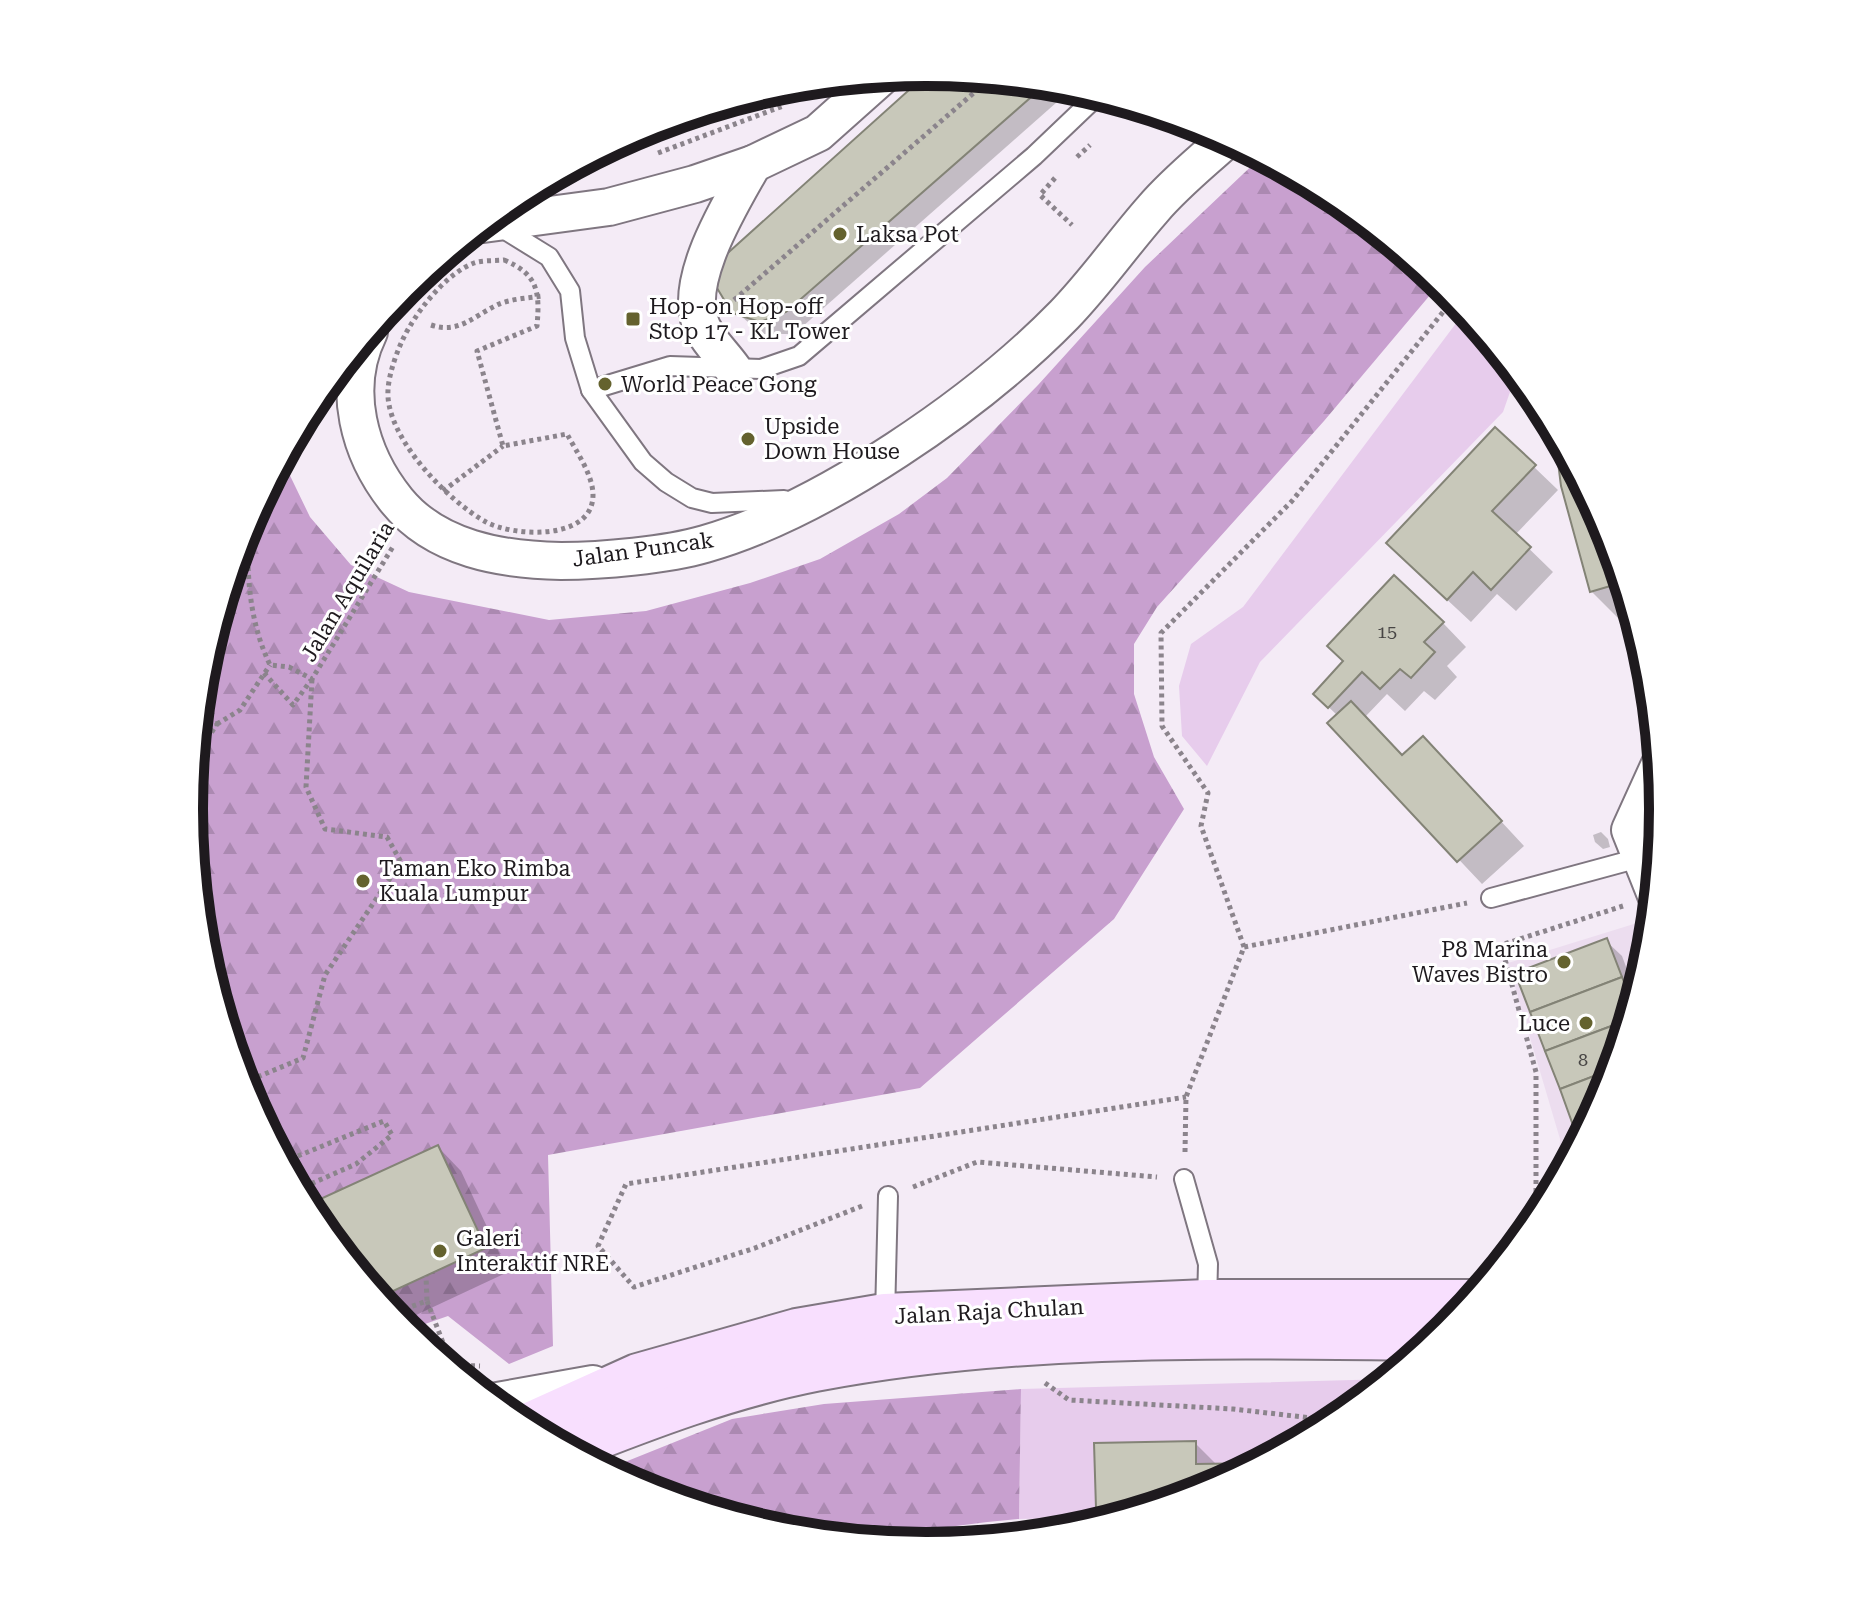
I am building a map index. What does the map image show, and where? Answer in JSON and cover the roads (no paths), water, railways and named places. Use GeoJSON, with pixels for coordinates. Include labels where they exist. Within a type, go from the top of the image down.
{"type":"FeatureCollection","features":[{"type":"Feature","properties":{"kind":"main road","name":"Jalan Raja Chulan"},"geometry":{"type":"LineString","coordinates":[[540,1420],[638,1376],[797,1331],[885,1316],[1207,1302],[1456,1302]]}},
{"type":"Feature","properties":{"kind":"main road","name":"Jalan Raja Chulan"},"geometry":{"type":"LineString","coordinates":[[580,1444],[657,1414],[813,1370],[906,1355],[1086,1340],[1419,1339]]}},
{"type":"Feature","properties":{"kind":"street"},"geometry":{"type":"LineString","coordinates":[[506,221],[609,207],[695,184],[753,164],[818,133],[867,89]]}},
{"type":"Feature","properties":{"kind":"street","name":"Jalan Puncak"},"geometry":{"type":"LineString","coordinates":[[361,360],[356,405],[363,442],[376,475],[410,517],[439,536],[496,555],[587,561],[704,544],[816,496],[962,406],[1063,315],[1156,206],[1218,148]]}},
{"type":"Feature","properties":{"kind":"street"},"geometry":{"type":"LineString","coordinates":[[733,369],[702,328],[701,273],[712,240],[753,164]]}},
{"type":"Feature","properties":{"kind":"street"},"geometry":{"type":"LineString","coordinates":[[1645,897],[1639,858],[1630,830],[1649,788]]}},
{"type":"Feature","properties":{"kind":"street"},"geometry":{"type":"LineString","coordinates":[[508,1399],[638,1376]]}},
{"type":"Feature","properties":{"kind":"lane"},"geometry":{"type":"LineString","coordinates":[[591,390],[688,363],[761,369],[799,356],[1034,156],[1088,105]]}},
{"type":"Feature","properties":{"kind":"lane"},"geometry":{"type":"LineString","coordinates":[[496,229],[549,257],[570,291],[575,338],[591,390],[643,462],[692,498],[737,504],[816,496]]}},
{"type":"Feature","properties":{"kind":"lane"},"geometry":{"type":"LineString","coordinates":[[1491,898],[1639,858]]}},
{"type":"Feature","properties":{"kind":"lane"},"geometry":{"type":"LineString","coordinates":[[1184,1179],[1208,1264],[1207,1302]]}},
{"type":"Feature","properties":{"kind":"lane"},"geometry":{"type":"LineString","coordinates":[[885,1316],[888,1196]]}},
{"type":"Feature","properties":{"kind":"place","name":"Laksa Pot"},"geometry":{"type":"Point","coordinates":[840,234]}},
{"type":"Feature","properties":{"kind":"place","name":"Hop-on Hop-off Stop 17 - KL Tower"},"geometry":{"type":"Point","coordinates":[633,319]}},
{"type":"Feature","properties":{"kind":"place","name":"World Peace Gong"},"geometry":{"type":"Point","coordinates":[605,384]}},
{"type":"Feature","properties":{"kind":"place","name":"Upside Down House"},"geometry":{"type":"Point","coordinates":[748,439]}},
{"type":"Feature","properties":{"kind":"place","name":"Taman Eko Rimba Kuala Lumpur"},"geometry":{"type":"Point","coordinates":[363,881]}},
{"type":"Feature","properties":{"kind":"place","name":"P8 Marina Waves Bistro"},"geometry":{"type":"Point","coordinates":[1564,962]}},
{"type":"Feature","properties":{"kind":"place","name":"Luce"},"geometry":{"type":"Point","coordinates":[1586,1023]}},
{"type":"Feature","properties":{"kind":"place","name":"Galeri Interaktif NRE"},"geometry":{"type":"Point","coordinates":[440,1251]}}]}
